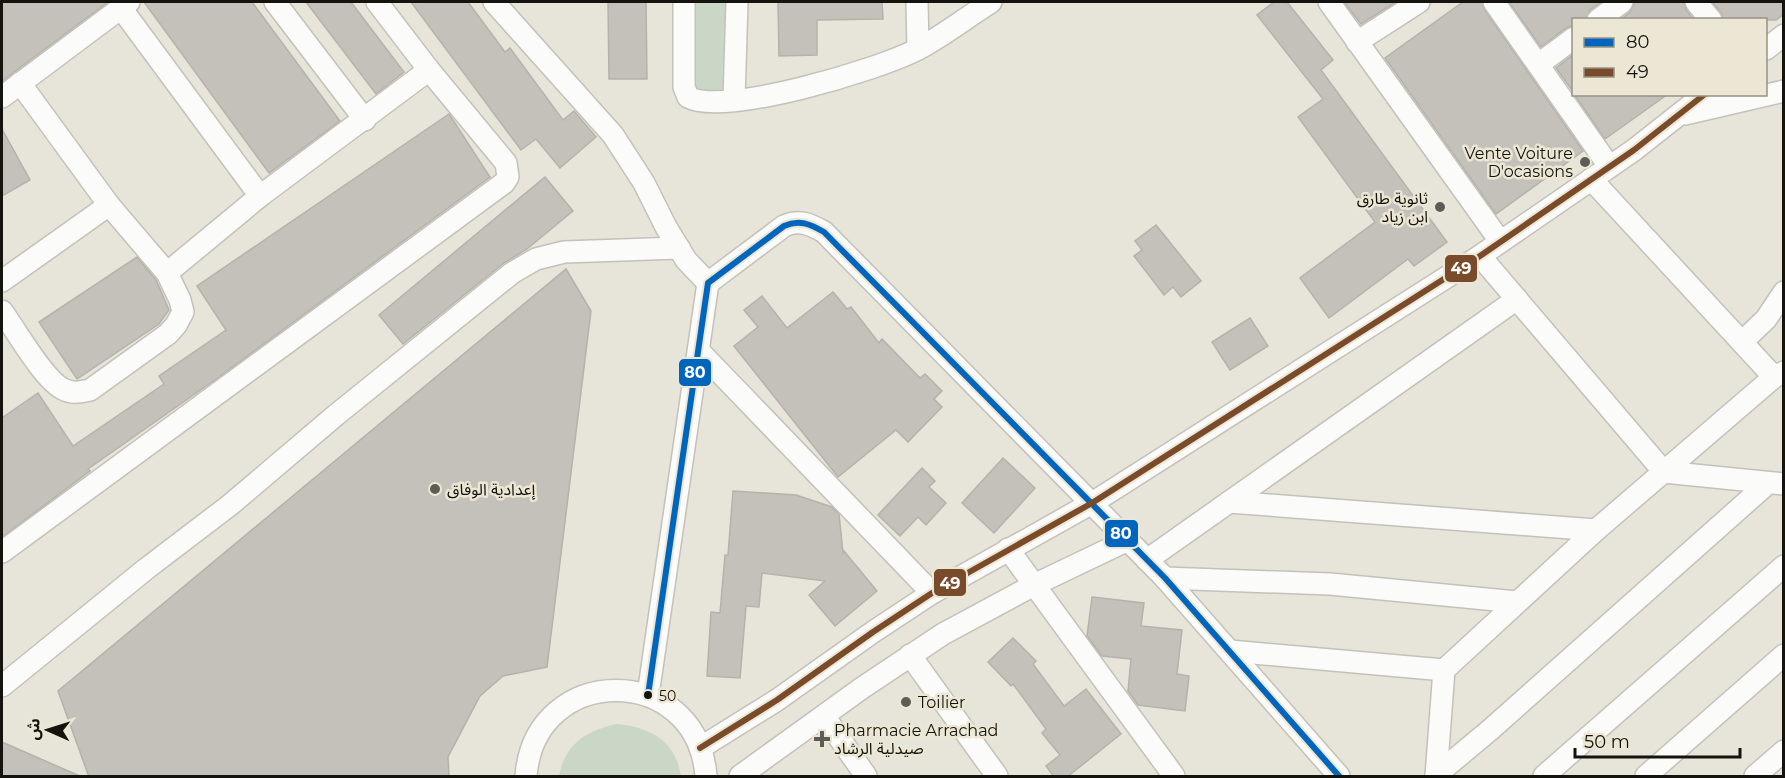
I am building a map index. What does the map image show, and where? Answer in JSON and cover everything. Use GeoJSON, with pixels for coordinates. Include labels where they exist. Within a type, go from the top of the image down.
{"type":"FeatureCollection","features":[{"type":"Feature","properties":{"kind":"street"},"geometry":{"type":"LineString","coordinates":[[275,2],[365,120]]}},
{"type":"Feature","properties":{"kind":"street"},"geometry":{"type":"LineString","coordinates":[[2,552],[504,183],[508,177],[506,163],[429,70],[377,2]]}},
{"type":"Feature","properties":{"kind":"street"},"geometry":{"type":"LineString","coordinates":[[494,2],[613,135],[644,183],[686,260],[708,284]]}},
{"type":"Feature","properties":{"kind":"street"},"geometry":{"type":"LineString","coordinates":[[684,2],[685,93],[688,97],[699,101],[734,100],[805,88],[874,69],[918,49],[991,2]]}},
{"type":"Feature","properties":{"kind":"street"},"geometry":{"type":"LineString","coordinates":[[734,100],[737,2]]}},
{"type":"Feature","properties":{"kind":"street"},"geometry":{"type":"LineString","coordinates":[[917,2],[918,49]]}},
{"type":"Feature","properties":{"kind":"street"},"geometry":{"type":"LineString","coordinates":[[1329,2],[1500,241]]}},
{"type":"Feature","properties":{"kind":"street"},"geometry":{"type":"LineString","coordinates":[[1357,42],[1419,2]]}},
{"type":"Feature","properties":{"kind":"street"},"geometry":{"type":"LineString","coordinates":[[1494,2],[1609,166]]}},
{"type":"Feature","properties":{"kind":"street"},"geometry":{"type":"LineString","coordinates":[[1601,18],[1622,2]]}},
{"type":"Feature","properties":{"kind":"street"},"geometry":{"type":"LineString","coordinates":[[1696,2],[1709,18]]}},
{"type":"Feature","properties":{"kind":"street"},"geometry":{"type":"LineString","coordinates":[[2,97],[125,5],[260,196]]}},
{"type":"Feature","properties":{"kind":"street"},"geometry":{"type":"LineString","coordinates":[[1767,48],[1784,35]]}},
{"type":"Feature","properties":{"kind":"street"},"geometry":{"type":"LineString","coordinates":[[1539,64],[1572,39]]}},
{"type":"Feature","properties":{"kind":"street"},"geometry":{"type":"LineString","coordinates":[[167,273],[260,196],[365,120],[429,70]]}},
{"type":"Feature","properties":{"kind":"street"},"geometry":{"type":"LineString","coordinates":[[2,310],[49,377],[62,389],[78,393],[90,390],[168,334],[183,312],[167,273],[109,206],[20,83]]}},
{"type":"Feature","properties":{"kind":"street"},"geometry":{"type":"LineString","coordinates":[[1767,95],[1784,91]]}},
{"type":"Feature","properties":{"kind":"street"},"geometry":{"type":"LineString","coordinates":[[700,748],[777,700],[873,632],[932,594],[1092,503],[1480,256],[1634,150],[1702,96]]}},
{"type":"Feature","properties":{"kind":"street"},"geometry":{"type":"LineString","coordinates":[[1677,116],[1763,96]]}},
{"type":"Feature","properties":{"kind":"street"},"geometry":{"type":"LineString","coordinates":[[1436,776],[1444,670],[1596,530],[1779,374],[1742,342],[1591,179]]}},
{"type":"Feature","properties":{"kind":"street"},"geometry":{"type":"LineString","coordinates":[[2,281],[109,206]]}},
{"type":"Feature","properties":{"kind":"street"},"geometry":{"type":"LineString","coordinates":[[648,695],[700,352],[708,284],[784,225],[798,222],[810,224],[824,232],[1092,503],[1165,578],[1339,777]]}},
{"type":"Feature","properties":{"kind":"street"},"geometry":{"type":"LineString","coordinates":[[2,686],[146,568],[230,505],[336,415],[512,273],[536,259],[564,252],[679,248]]}},
{"type":"Feature","properties":{"kind":"street"},"geometry":{"type":"LineString","coordinates":[[1480,256],[1664,472],[1776,483]]}},
{"type":"Feature","properties":{"kind":"street"},"geometry":{"type":"LineString","coordinates":[[1742,342],[1766,319],[1784,292]]}},
{"type":"Feature","properties":{"kind":"street"},"geometry":{"type":"LineString","coordinates":[[1147,560],[1517,299]]}},
{"type":"Feature","properties":{"kind":"street"},"geometry":{"type":"LineString","coordinates":[[700,352],[932,594]]}},
{"type":"Feature","properties":{"kind":"street"},"geometry":{"type":"LineString","coordinates":[[1436,776],[1776,483]]}},
{"type":"Feature","properties":{"kind":"street"},"geometry":{"type":"LineString","coordinates":[[1230,502],[1596,530]]}},
{"type":"Feature","properties":{"kind":"street"},"geometry":{"type":"LineString","coordinates":[[740,777],[910,655],[943,634],[1034,585],[1128,540]]}},
{"type":"Feature","properties":{"kind":"street"},"geometry":{"type":"LineString","coordinates":[[1008,549],[1174,777]]}},
{"type":"Feature","properties":{"kind":"street"},"geometry":{"type":"LineString","coordinates":[[1544,777],[1784,566]]}},
{"type":"Feature","properties":{"kind":"street"},"geometry":{"type":"LineString","coordinates":[[1165,578],[1341,585],[1517,602]]}},
{"type":"Feature","properties":{"kind":"street"},"geometry":{"type":"LineString","coordinates":[[1230,651],[1444,670]]}},
{"type":"Feature","properties":{"kind":"street"},"geometry":{"type":"LineString","coordinates":[[910,655],[996,777]]}},
{"type":"Feature","properties":{"kind":"street"},"geometry":{"type":"LineString","coordinates":[[1646,777],[1784,655]]}},
{"type":"Feature","properties":{"kind":"street"},"geometry":{"type":"LineString","coordinates":[[526,777],[531,752],[544,726],[577,698],[605,690],[627,690],[648,695],[665,704],[680,716],[692,731],[700,748],[706,777]]}},
{"type":"Feature","properties":{"kind":"street"},"geometry":{"type":"LineString","coordinates":[[824,717],[866,777]]}},
{"type":"Feature","properties":{"kind":"street"},"geometry":{"type":"LineString","coordinates":[[1755,777],[1784,751]]}},
{"type":"Feature","properties":{"kind":"green space"},"geometry":{"type":"Polygon","coordinates":[[[692,2],[734,2],[729,94],[691,94],[692,2]]]}},
{"type":"Feature","properties":{"kind":"green space"},"geometry":{"type":"Polygon","coordinates":[[[616,724],[640,728],[659,738],[673,753],[681,776],[559,776],[566,755],[578,741],[586,735],[616,724]]]}},
{"type":"Feature","properties":{"kind":"building"},"geometry":{"type":"Polygon","coordinates":[[[2,2],[108,2],[2,81],[2,2]]]}},
{"type":"Feature","properties":{"kind":"building"},"geometry":{"type":"Polygon","coordinates":[[[144,2],[252,2],[340,121],[269,173],[144,2]]]}},
{"type":"Feature","properties":{"kind":"building"},"geometry":{"type":"Polygon","coordinates":[[[306,2],[351,2],[404,72],[376,94],[306,2]]]}},
{"type":"Feature","properties":{"kind":"building"},"geometry":{"type":"Polygon","coordinates":[[[411,2],[468,2],[505,52],[510,48],[563,120],[574,111],[596,137],[560,168],[536,139],[521,150],[411,2]]]}},
{"type":"Feature","properties":{"kind":"building"},"geometry":{"type":"Polygon","coordinates":[[[608,2],[646,2],[647,79],[609,79],[608,2]]]}},
{"type":"Feature","properties":{"kind":"building"},"geometry":{"type":"Polygon","coordinates":[[[778,2],[882,2],[883,19],[817,20],[817,55],[779,56],[778,2]]]}},
{"type":"Feature","properties":{"kind":"building"},"geometry":{"type":"Polygon","coordinates":[[[1274,2],[1287,2],[1333,60],[1321,70],[1447,242],[1414,266],[1408,259],[1329,318],[1300,278],[1375,222],[1298,117],[1323,99],[1257,15],[1274,2]]]}},
{"type":"Feature","properties":{"kind":"building"},"geometry":{"type":"Polygon","coordinates":[[[1344,2],[1396,2],[1361,24],[1344,2]]]}},
{"type":"Feature","properties":{"kind":"building"},"geometry":{"type":"Polygon","coordinates":[[[1463,2],[1482,2],[1484,9],[1583,151],[1496,214],[1385,58],[1463,2]]]}},
{"type":"Feature","properties":{"kind":"building"},"geometry":{"type":"Polygon","coordinates":[[[1509,2],[1601,2],[1590,10],[1587,18],[1572,18],[1572,26],[1541,47],[1509,2]]]}},
{"type":"Feature","properties":{"kind":"building"},"geometry":{"type":"Polygon","coordinates":[[[1635,2],[1684,2],[1686,10],[1692,18],[1622,18],[1630,12],[1635,2]]]}},
{"type":"Feature","properties":{"kind":"building"},"geometry":{"type":"Polygon","coordinates":[[[1712,2],[1784,2],[1784,14],[1776,20],[1722,18],[1721,12],[1712,2]]]}},
{"type":"Feature","properties":{"kind":"building"},"geometry":{"type":"Polygon","coordinates":[[[1572,56],[1572,90],[1556,68],[1572,56]]]}},
{"type":"Feature","properties":{"kind":"building"},"geometry":{"type":"Polygon","coordinates":[[[1575,96],[1665,96],[1605,139],[1575,96]]]}},
{"type":"Feature","properties":{"kind":"building"},"geometry":{"type":"Polygon","coordinates":[[[449,114],[490,177],[219,377],[88,469],[90,471],[2,537],[2,418],[38,393],[73,446],[164,384],[159,376],[226,330],[197,286],[449,114]]]}},
{"type":"Feature","properties":{"kind":"building"},"geometry":{"type":"Polygon","coordinates":[[[2,129],[30,180],[2,196],[2,129]]]}},
{"type":"Feature","properties":{"kind":"building"},"geometry":{"type":"Polygon","coordinates":[[[545,177],[573,211],[403,344],[379,315],[545,177]]]}},
{"type":"Feature","properties":{"kind":"building"},"geometry":{"type":"Polygon","coordinates":[[[1156,225],[1201,281],[1181,297],[1173,287],[1164,295],[1134,256],[1142,250],[1135,241],[1156,225]]]}},
{"type":"Feature","properties":{"kind":"building"},"geometry":{"type":"Polygon","coordinates":[[[137,257],[156,280],[169,310],[159,324],[77,379],[39,322],[137,257]]]}},
{"type":"Feature","properties":{"kind":"building","name":"إعدادية الوفاق"},"geometry":{"type":"Polygon","coordinates":[[[566,269],[591,311],[547,667],[503,676],[480,696],[448,757],[449,777],[89,777],[58,691],[566,269]]]}},
{"type":"Feature","properties":{"kind":"building"},"geometry":{"type":"Polygon","coordinates":[[[833,292],[847,309],[851,307],[879,343],[882,339],[920,378],[925,374],[942,391],[934,399],[942,407],[908,442],[896,430],[838,477],[734,346],[758,327],[744,310],[762,296],[787,328],[833,292]]]}},
{"type":"Feature","properties":{"kind":"building"},"geometry":{"type":"Polygon","coordinates":[[[1250,318],[1268,346],[1230,370],[1212,342],[1250,318]]]}},
{"type":"Feature","properties":{"kind":"building"},"geometry":{"type":"Polygon","coordinates":[[[1003,458],[1035,488],[994,533],[962,503],[1003,458]]]}},
{"type":"Feature","properties":{"kind":"building"},"geometry":{"type":"Polygon","coordinates":[[[922,468],[935,481],[929,487],[946,503],[926,525],[918,517],[900,536],[878,515],[922,468]]]}},
{"type":"Feature","properties":{"kind":"building"},"geometry":{"type":"Polygon","coordinates":[[[733,491],[796,495],[832,507],[839,514],[843,553],[844,551],[877,591],[835,626],[809,595],[825,581],[762,573],[759,607],[746,606],[740,678],[707,676],[711,612],[720,613],[725,555],[728,555],[733,491]]]}},
{"type":"Feature","properties":{"kind":"building"},"geometry":{"type":"Polygon","coordinates":[[[1092,597],[1144,603],[1141,626],[1182,630],[1177,674],[1189,676],[1185,711],[1138,705],[1128,691],[1131,659],[1102,656],[1087,636],[1092,597]]]}},
{"type":"Feature","properties":{"kind":"building"},"geometry":{"type":"Polygon","coordinates":[[[1013,638],[1036,661],[1033,664],[1064,706],[1086,689],[1121,734],[1067,777],[1054,777],[1046,766],[1060,755],[1042,733],[1046,729],[1013,684],[1011,686],[988,662],[1013,638]]]}},
{"type":"Feature","properties":{"kind":"building"},"geometry":{"type":"Polygon","coordinates":[[[2,742],[82,777],[2,777],[2,742]]]}},
{"type":"Feature","properties":{"kind":"transit line","name":"49"},"geometry":{"type":"LineString","coordinates":[[700,748],[777,700],[932,593],[1092,503],[1480,256],[1634,150],[1702,96]]}},
{"type":"Feature","properties":{"kind":"transit line","name":"80"},"geometry":{"type":"LineString","coordinates":[[648,695],[708,283],[784,226],[800,223],[824,232],[1165,578],[1339,776]]}},
{"type":"Feature","properties":{"kind":"place","name":"Vente Voiture D'ocasions"},"geometry":{"type":"Point","coordinates":[1585,162]}},
{"type":"Feature","properties":{"kind":"place","name":"ثانوية طارق ابن زياد"},"geometry":{"type":"Point","coordinates":[1440,207]}},
{"type":"Feature","properties":{"kind":"place","name":"إعدادية الوفاق"},"geometry":{"type":"Point","coordinates":[435,489]}},
{"type":"Feature","properties":{"kind":"place","name":"50"},"geometry":{"type":"Point","coordinates":[648,695]}},
{"type":"Feature","properties":{"kind":"place","name":"Toilier"},"geometry":{"type":"Point","coordinates":[906,702]}},
{"type":"Feature","properties":{"kind":"place","name":"Pharmacie Arrachad صيدلية الرشاد"},"geometry":{"type":"Point","coordinates":[822,739]}}]}
